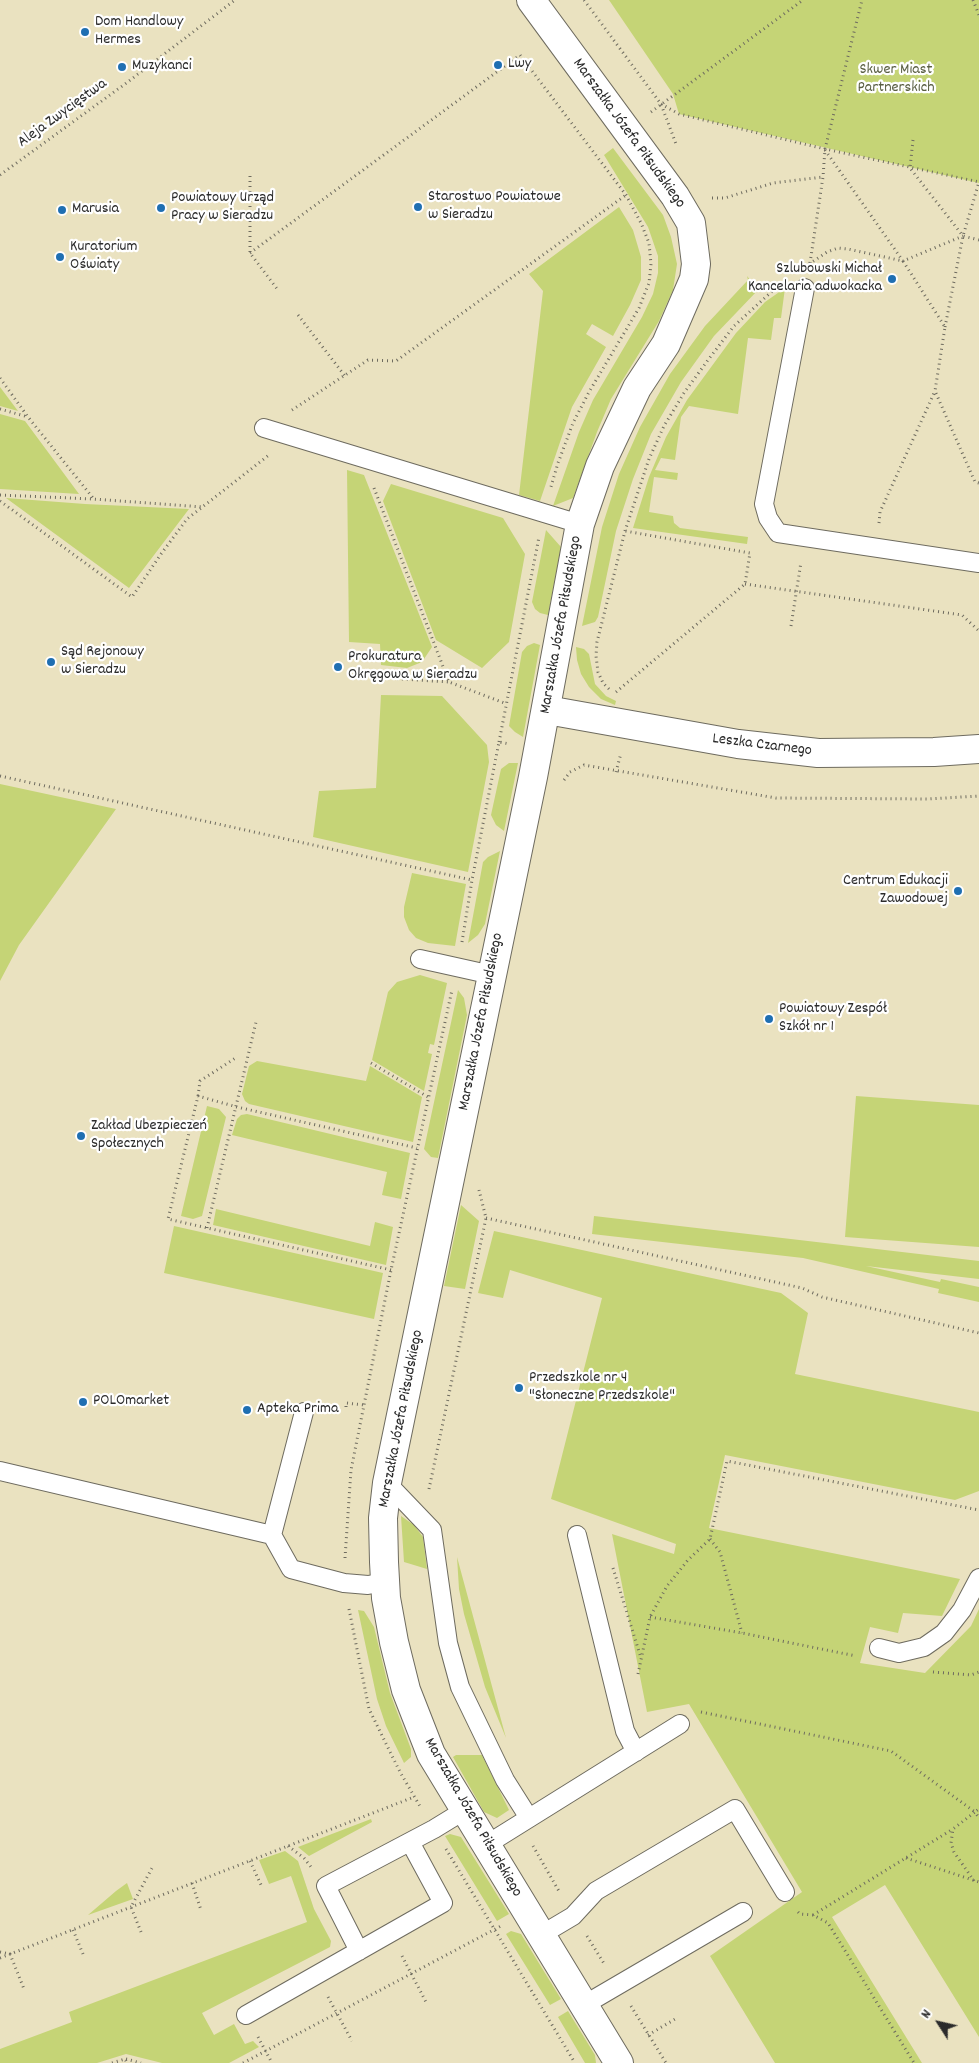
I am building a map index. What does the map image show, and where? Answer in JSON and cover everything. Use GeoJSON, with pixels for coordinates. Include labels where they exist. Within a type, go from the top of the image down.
{"type":"FeatureCollection","features":[{"type":"Feature","properties":{"kind":"street","name":"Marszałka Józefa Piłsudskiego"},"geometry":{"type":"LineString","coordinates":[[531,0],[675,196],[691,223],[696,264],[694,279],[666,344],[637,388],[600,466],[580,524],[547,710],[388,1483],[383,1518],[385,1582],[394,1642],[414,1713],[433,1757],[619,2063]]}},
{"type":"Feature","properties":{"kind":"street","name":"Leszka Czarnego"},"geometry":{"type":"LineString","coordinates":[[547,710],[738,744],[818,754],[934,752],[979,749]]}},
{"type":"Feature","properties":{"kind":"lane"},"geometry":{"type":"LineString","coordinates":[[804,288],[764,504],[768,518],[778,533],[979,563]]}},
{"type":"Feature","properties":{"kind":"lane"},"geometry":{"type":"LineString","coordinates":[[264,428],[580,524]]}},
{"type":"Feature","properties":{"kind":"lane"},"geometry":{"type":"LineString","coordinates":[[420,958],[492,975]]}},
{"type":"Feature","properties":{"kind":"lane"},"geometry":{"type":"LineString","coordinates":[[304,1412],[272,1535],[291,1569],[344,1583],[368,1585],[385,1582]]}},
{"type":"Feature","properties":{"kind":"lane"},"geometry":{"type":"LineString","coordinates":[[0,1471],[272,1535]]}},
{"type":"Feature","properties":{"kind":"lane"},"geometry":{"type":"LineString","coordinates":[[388,1483],[432,1530],[448,1643],[460,1687],[524,1821]]}},
{"type":"Feature","properties":{"kind":"lane"},"geometry":{"type":"LineString","coordinates":[[577,1536],[626,1731],[636,1752]]}},
{"type":"Feature","properties":{"kind":"lane"},"geometry":{"type":"LineString","coordinates":[[879,1648],[899,1653],[924,1647],[944,1633],[962,1610],[979,1578]]}},
{"type":"Feature","properties":{"kind":"lane"},"geometry":{"type":"LineString","coordinates":[[486,1845],[680,1724]]}},
{"type":"Feature","properties":{"kind":"lane"},"geometry":{"type":"LineString","coordinates":[[534,1923],[573,1916],[596,1891],[735,1809],[785,1892]]}},
{"type":"Feature","properties":{"kind":"lane"},"geometry":{"type":"LineString","coordinates":[[359,1951],[326,1886],[410,1842],[465,1810]]}},
{"type":"Feature","properties":{"kind":"lane"},"geometry":{"type":"LineString","coordinates":[[246,2016],[443,1903],[410,1842]]}},
{"type":"Feature","properties":{"kind":"lane"},"geometry":{"type":"LineString","coordinates":[[584,2005],[743,1912]]}},
{"type":"Feature","properties":{"kind":"path","name":"Aleja Zwycięstwa"},"geometry":{"type":"LineString","coordinates":[[0,175],[125,84],[235,0]]}},
{"type":"Feature","properties":{"kind":"path"},"geometry":{"type":"LineString","coordinates":[[584,0],[661,104],[678,150]]}},
{"type":"Feature","properties":{"kind":"path"},"geometry":{"type":"LineString","coordinates":[[626,130],[803,0]]}},
{"type":"Feature","properties":{"kind":"path"},"geometry":{"type":"LineString","coordinates":[[810,264],[823,177],[825,149],[862,0]]}},
{"type":"Feature","properties":{"kind":"path"},"geometry":{"type":"LineString","coordinates":[[972,0],[979,15]]}},
{"type":"Feature","properties":{"kind":"path"},"geometry":{"type":"LineString","coordinates":[[250,253],[520,55],[626,195]]}},
{"type":"Feature","properties":{"kind":"path"},"geometry":{"type":"LineString","coordinates":[[661,104],[679,114],[825,149],[979,182],[964,236],[945,327]]}},
{"type":"Feature","properties":{"kind":"path"},"geometry":{"type":"LineString","coordinates":[[913,140],[910,168],[964,236],[979,240]]}},
{"type":"Feature","properties":{"kind":"path"},"geometry":{"type":"LineString","coordinates":[[825,149],[902,261],[964,236]]}},
{"type":"Feature","properties":{"kind":"path"},"geometry":{"type":"LineString","coordinates":[[250,176],[250,253],[278,290]]}},
{"type":"Feature","properties":{"kind":"path"},"geometry":{"type":"LineString","coordinates":[[706,195],[712,198],[725,198],[773,183],[823,177]]}},
{"type":"Feature","properties":{"kind":"path"},"geometry":{"type":"LineString","coordinates":[[298,315],[345,376]]}},
{"type":"Feature","properties":{"kind":"path"},"geometry":{"type":"LineString","coordinates":[[0,378],[93,498]]}},
{"type":"Feature","properties":{"kind":"path"},"geometry":{"type":"LineString","coordinates":[[875,548],[880,512],[935,391]]}},
{"type":"Feature","properties":{"kind":"path"},"geometry":{"type":"LineString","coordinates":[[0,409],[28,416]]}},
{"type":"Feature","properties":{"kind":"path"},"geometry":{"type":"LineString","coordinates":[[364,458],[378,500],[449,682]]}},
{"type":"Feature","properties":{"kind":"path"},"geometry":{"type":"LineString","coordinates":[[0,495],[93,498],[203,507]]}},
{"type":"Feature","properties":{"kind":"path"},"geometry":{"type":"LineString","coordinates":[[614,694],[745,584],[750,553],[625,531]]}},
{"type":"Feature","properties":{"kind":"path"},"geometry":{"type":"LineString","coordinates":[[792,626],[805,537]]}},
{"type":"Feature","properties":{"kind":"path"},"geometry":{"type":"LineString","coordinates":[[745,584],[962,615],[979,631]]}},
{"type":"Feature","properties":{"kind":"path"},"geometry":{"type":"LineString","coordinates":[[372,677],[449,682],[506,704]]}},
{"type":"Feature","properties":{"kind":"path"},"geometry":{"type":"LineString","coordinates":[[457,966],[500,742],[539,748]]}},
{"type":"Feature","properties":{"kind":"path"},"geometry":{"type":"LineString","coordinates":[[623,744],[616,772],[776,798],[928,799],[979,796]]}},
{"type":"Feature","properties":{"kind":"path"},"geometry":{"type":"LineString","coordinates":[[0,776],[472,880]]}},
{"type":"Feature","properties":{"kind":"path"},"geometry":{"type":"LineString","coordinates":[[207,1228],[256,1022]]}},
{"type":"Feature","properties":{"kind":"path"},"geometry":{"type":"LineString","coordinates":[[237,1057],[200,1081],[168,1219],[391,1270]]}},
{"type":"Feature","properties":{"kind":"path"},"geometry":{"type":"LineString","coordinates":[[371,1063],[428,1097]]}},
{"type":"Feature","properties":{"kind":"path"},"geometry":{"type":"LineString","coordinates":[[198,1096],[236,1107],[417,1148]]}},
{"type":"Feature","properties":{"kind":"path"},"geometry":{"type":"LineString","coordinates":[[428,1490],[486,1218],[802,1288],[822,1297],[979,1333]]}},
{"type":"Feature","properties":{"kind":"path"},"geometry":{"type":"LineString","coordinates":[[346,1407],[346,1403],[364,1405]]}},
{"type":"Feature","properties":{"kind":"path"},"geometry":{"type":"LineString","coordinates":[[637,1676],[650,1617],[667,1586],[688,1560],[710,1539],[727,1461],[979,1510]]}},
{"type":"Feature","properties":{"kind":"path"},"geometry":{"type":"LineString","coordinates":[[710,1539],[720,1552],[742,1633]]}},
{"type":"Feature","properties":{"kind":"path"},"geometry":{"type":"LineString","coordinates":[[611,1562],[641,1658]]}},
{"type":"Feature","properties":{"kind":"path"},"geometry":{"type":"LineString","coordinates":[[650,1617],[857,1656]]}},
{"type":"Feature","properties":{"kind":"path"},"geometry":{"type":"LineString","coordinates":[[927,1671],[943,1674],[971,1675],[979,1672]]}},
{"type":"Feature","properties":{"kind":"path"},"geometry":{"type":"LineString","coordinates":[[692,1710],[891,1751],[977,1810],[979,1818]]}},
{"type":"Feature","properties":{"kind":"path"},"geometry":{"type":"LineString","coordinates":[[0,1958],[415,1797]]}},
{"type":"Feature","properties":{"kind":"path"},"geometry":{"type":"LineString","coordinates":[[813,1915],[953,1829],[977,1810]]}},
{"type":"Feature","properties":{"kind":"path"},"geometry":{"type":"LineString","coordinates":[[524,1821],[573,1916],[666,2063]]}},
{"type":"Feature","properties":{"kind":"path"},"geometry":{"type":"LineString","coordinates":[[953,1829],[950,1843],[974,1881]]}},
{"type":"Feature","properties":{"kind":"path"},"geometry":{"type":"LineString","coordinates":[[288,1846],[304,1858],[326,1886]]}},
{"type":"Feature","properties":{"kind":"path"},"geometry":{"type":"LineString","coordinates":[[905,1858],[979,1882]]}},
{"type":"Feature","properties":{"kind":"path"},"geometry":{"type":"LineString","coordinates":[[250,1861],[262,1887]]}},
{"type":"Feature","properties":{"kind":"path"},"geometry":{"type":"LineString","coordinates":[[131,1907],[152,1868]]}},
{"type":"Feature","properties":{"kind":"path"},"geometry":{"type":"LineString","coordinates":[[192,1883],[201,1910]]}},
{"type":"Feature","properties":{"kind":"path"},"geometry":{"type":"LineString","coordinates":[[785,1892],[800,1914],[813,1915],[828,1924],[914,2063]]}},
{"type":"Feature","properties":{"kind":"path"},"geometry":{"type":"LineString","coordinates":[[243,2063],[412,1974],[534,1923],[560,1893]]}},
{"type":"Feature","properties":{"kind":"path"},"geometry":{"type":"LineString","coordinates":[[131,1907],[141,1932]]}},
{"type":"Feature","properties":{"kind":"path"},"geometry":{"type":"LineString","coordinates":[[73,1930],[83,1954]]}},
{"type":"Feature","properties":{"kind":"path"},"geometry":{"type":"LineString","coordinates":[[390,1933],[426,2002]]}},
{"type":"Feature","properties":{"kind":"path"},"geometry":{"type":"LineString","coordinates":[[0,1952],[10,1954]]}},
{"type":"Feature","properties":{"kind":"path"},"geometry":{"type":"LineString","coordinates":[[10,1954],[24,1988]]}},
{"type":"Feature","properties":{"kind":"path"},"geometry":{"type":"LineString","coordinates":[[316,1975],[352,2041]]}},
{"type":"Feature","properties":{"kind":"path"},"geometry":{"type":"LineString","coordinates":[[246,2016],[272,2063]]}},
{"type":"Feature","properties":{"kind":"path"},"geometry":{"type":"LineString","coordinates":[[648,2035],[677,2018]]}},
{"type":"Feature","properties":{"kind":"path"},"geometry":{"type":"LineString","coordinates":[[112,2063],[126,2061],[141,2063]]}},
{"type":"Feature","properties":{"kind":"green space","name":"Skwer Miast Partnerskich"},"geometry":{"type":"Polygon","coordinates":[[[609,0],[979,0],[979,183],[679,114],[673,94],[609,0]]]}},
{"type":"Feature","properties":{"kind":"green space"},"geometry":{"type":"Polygon","coordinates":[[[613,148],[663,215],[671,237],[677,264],[673,290],[659,321],[611,399],[573,498],[553,506],[579,432],[593,400],[642,317],[653,294],[658,273],[658,256],[648,227],[604,155],[613,148]]]}},
{"type":"Feature","properties":{"kind":"green space"},"geometry":{"type":"Polygon","coordinates":[[[619,207],[633,230],[641,257],[641,280],[613,336],[592,324],[586,334],[606,347],[572,407],[540,501],[519,495],[543,291],[529,274],[619,207]]]}},
{"type":"Feature","properties":{"kind":"green space"},"geometry":{"type":"Polygon","coordinates":[[[747,276],[758,290],[714,336],[681,382],[651,434],[633,479],[616,531],[598,617],[595,622],[582,626],[602,527],[619,474],[640,427],[670,374],[705,326],[748,280],[747,276]]]}},
{"type":"Feature","properties":{"kind":"green space"},"geometry":{"type":"Polygon","coordinates":[[[785,288],[781,318],[774,318],[771,340],[748,338],[738,414],[689,406],[681,417],[675,460],[661,458],[655,470],[678,473],[677,480],[654,477],[649,512],[673,516],[674,523],[680,528],[748,537],[747,544],[633,528],[649,477],[666,437],[687,400],[736,333],[765,302],[785,288]]]}},
{"type":"Feature","properties":{"kind":"green space"},"geometry":{"type":"Polygon","coordinates":[[[0,387],[18,411],[0,406],[0,387]]]}},
{"type":"Feature","properties":{"kind":"green space"},"geometry":{"type":"Polygon","coordinates":[[[0,414],[25,421],[79,494],[0,489],[0,414]]]}},
{"type":"Feature","properties":{"kind":"green space"},"geometry":{"type":"Polygon","coordinates":[[[347,470],[364,475],[432,647],[422,662],[407,668],[381,665],[380,644],[349,642],[347,470]]]}},
{"type":"Feature","properties":{"kind":"green space"},"geometry":{"type":"Polygon","coordinates":[[[391,484],[503,518],[525,554],[509,642],[482,668],[436,640],[383,501],[391,484]]]}},
{"type":"Feature","properties":{"kind":"green space"},"geometry":{"type":"Polygon","coordinates":[[[6,498],[85,504],[189,509],[129,588],[6,498]]]}},
{"type":"Feature","properties":{"kind":"green space"},"geometry":{"type":"Polygon","coordinates":[[[546,530],[561,547],[548,615],[540,613],[535,609],[532,602],[546,530]]]}},
{"type":"Feature","properties":{"kind":"green space"},"geometry":{"type":"Polygon","coordinates":[[[534,643],[540,645],[523,737],[509,726],[522,652],[527,646],[534,643]]]}},
{"type":"Feature","properties":{"kind":"green space"},"geometry":{"type":"Polygon","coordinates":[[[576,647],[584,649],[589,654],[595,684],[606,696],[616,701],[615,705],[601,699],[589,687],[581,674],[576,647]]]}},
{"type":"Feature","properties":{"kind":"green space"},"geometry":{"type":"Polygon","coordinates":[[[381,695],[442,696],[487,745],[489,762],[468,872],[313,837],[319,791],[376,788],[381,695]]]}},
{"type":"Feature","properties":{"kind":"green space"},"geometry":{"type":"Polygon","coordinates":[[[509,763],[518,763],[504,831],[496,825],[491,815],[501,769],[509,763]]]}},
{"type":"Feature","properties":{"kind":"green space"},"geometry":{"type":"Polygon","coordinates":[[[0,784],[116,809],[19,945],[0,981],[0,784]]]}},
{"type":"Feature","properties":{"kind":"green space"},"geometry":{"type":"Polygon","coordinates":[[[500,851],[485,924],[478,935],[468,943],[483,862],[500,851]]]}},
{"type":"Feature","properties":{"kind":"green space"},"geometry":{"type":"Polygon","coordinates":[[[412,873],[466,884],[455,946],[428,943],[416,938],[409,930],[404,917],[404,907],[412,873]]]}},
{"type":"Feature","properties":{"kind":"green space"},"geometry":{"type":"Polygon","coordinates":[[[420,975],[447,983],[434,1045],[430,1044],[428,1053],[432,1054],[424,1091],[372,1060],[388,992],[397,982],[420,975]]]}},
{"type":"Feature","properties":{"kind":"green space"},"geometry":{"type":"Polygon","coordinates":[[[458,990],[464,998],[467,1015],[438,1158],[431,1157],[424,1149],[458,990]]]}},
{"type":"Feature","properties":{"kind":"green space"},"geometry":{"type":"Polygon","coordinates":[[[257,1061],[366,1081],[370,1066],[422,1097],[413,1142],[249,1104],[245,1101],[242,1094],[249,1066],[257,1061]]]}},
{"type":"Feature","properties":{"kind":"green space"},"geometry":{"type":"Polygon","coordinates":[[[856,1096],[979,1105],[979,1247],[845,1237],[856,1096]]]}},
{"type":"Feature","properties":{"kind":"green space"},"geometry":{"type":"Polygon","coordinates":[[[207,1106],[219,1109],[226,1117],[202,1216],[193,1219],[181,1216],[207,1106]]]}},
{"type":"Feature","properties":{"kind":"green space"},"geometry":{"type":"Polygon","coordinates":[[[247,1114],[410,1153],[401,1199],[382,1195],[387,1172],[232,1135],[237,1119],[241,1115],[247,1114]]]}},
{"type":"Feature","properties":{"kind":"green space"},"geometry":{"type":"Polygon","coordinates":[[[461,1205],[479,1221],[465,1289],[444,1286],[461,1205]]]}},
{"type":"Feature","properties":{"kind":"green space"},"geometry":{"type":"Polygon","coordinates":[[[216,1209],[370,1246],[375,1222],[393,1227],[386,1265],[213,1225],[216,1209]]]}},
{"type":"Feature","properties":{"kind":"green space"},"geometry":{"type":"Polygon","coordinates":[[[594,1216],[979,1261],[979,1279],[866,1266],[940,1282],[941,1279],[979,1287],[979,1302],[938,1293],[939,1289],[803,1258],[592,1234],[594,1216]]]}},
{"type":"Feature","properties":{"kind":"green space"},"geometry":{"type":"Polygon","coordinates":[[[174,1226],[383,1273],[374,1319],[164,1273],[174,1226]]]}},
{"type":"Feature","properties":{"kind":"green space"},"geometry":{"type":"Polygon","coordinates":[[[494,1231],[781,1293],[808,1313],[795,1374],[979,1412],[979,1491],[955,1500],[725,1455],[709,1528],[960,1579],[942,1616],[903,1613],[898,1633],[870,1627],[860,1663],[925,1673],[971,1626],[979,1609],[979,2037],[885,1885],[832,1917],[922,2063],[775,2063],[710,1956],[802,1892],[689,1704],[647,1712],[612,1534],[674,1554],[676,1544],[551,1499],[602,1298],[510,1270],[503,1298],[478,1293],[494,1231]]]}},
{"type":"Feature","properties":{"kind":"green space"},"geometry":{"type":"Polygon","coordinates":[[[401,1516],[414,1525],[423,1537],[427,1569],[404,1562],[401,1516]]]}},
{"type":"Feature","properties":{"kind":"green space"},"geometry":{"type":"Polygon","coordinates":[[[457,1557],[506,1738],[485,1687],[464,1614],[459,1589],[457,1557]]]}},
{"type":"Feature","properties":{"kind":"green space"},"geometry":{"type":"Polygon","coordinates":[[[358,1610],[364,1611],[374,1627],[390,1693],[411,1749],[411,1757],[404,1763],[386,1726],[377,1699],[358,1610]]]}},
{"type":"Feature","properties":{"kind":"green space"},"geometry":{"type":"Polygon","coordinates":[[[456,1755],[482,1755],[509,1810],[497,1818],[484,1812],[453,1757],[456,1755]]]}},
{"type":"Feature","properties":{"kind":"green space"},"geometry":{"type":"Polygon","coordinates":[[[371,1819],[372,1822],[309,1856],[298,1847],[371,1819]]]}},
{"type":"Feature","properties":{"kind":"green space"},"geometry":{"type":"Polygon","coordinates":[[[450,1834],[461,1837],[509,1914],[497,1921],[445,1836],[450,1834]]]}},
{"type":"Feature","properties":{"kind":"green space"},"geometry":{"type":"Polygon","coordinates":[[[285,1851],[298,1861],[314,1909],[331,1941],[330,1947],[202,2013],[214,2035],[234,2024],[245,2044],[253,2041],[259,2047],[229,2063],[162,2063],[126,2054],[97,2063],[0,2063],[0,2049],[72,2022],[69,2012],[307,1922],[291,1876],[269,1884],[259,1860],[285,1851]]]}},
{"type":"Feature","properties":{"kind":"green space"},"geometry":{"type":"Polygon","coordinates":[[[127,1883],[133,1899],[88,1915],[116,1891],[127,1883]]]}},
{"type":"Feature","properties":{"kind":"green space"},"geometry":{"type":"Polygon","coordinates":[[[511,1931],[521,1934],[561,1999],[550,2005],[506,1934],[511,1931]]]}},
{"type":"Feature","properties":{"kind":"green space"},"geometry":{"type":"Polygon","coordinates":[[[568,2011],[595,2055],[596,2063],[585,2063],[558,2017],[568,2011]]]}},
{"type":"Feature","properties":{"kind":"place","name":"Dom Handlowy Hermes"},"geometry":{"type":"Point","coordinates":[85,32]}},
{"type":"Feature","properties":{"kind":"place","name":"Lwy"},"geometry":{"type":"Point","coordinates":[498,65]}},
{"type":"Feature","properties":{"kind":"place","name":"Muzykanci"},"geometry":{"type":"Point","coordinates":[122,67]}},
{"type":"Feature","properties":{"kind":"place","name":"Starostwo Powiatowe w Sieradzu"},"geometry":{"type":"Point","coordinates":[418,207]}},
{"type":"Feature","properties":{"kind":"place","name":"Powiatowy Urząd Pracy w Sieradzu"},"geometry":{"type":"Point","coordinates":[161,208]}},
{"type":"Feature","properties":{"kind":"place","name":"Marusia"},"geometry":{"type":"Point","coordinates":[62,210]}},
{"type":"Feature","properties":{"kind":"place","name":"Kuratorium Oświaty"},"geometry":{"type":"Point","coordinates":[60,257]}},
{"type":"Feature","properties":{"kind":"place","name":"Szlubowski Michał Kancelaria adwokacka"},"geometry":{"type":"Point","coordinates":[892,279]}},
{"type":"Feature","properties":{"kind":"place","name":"Sąd Rejonowy w Sieradzu"},"geometry":{"type":"Point","coordinates":[51,662]}},
{"type":"Feature","properties":{"kind":"place","name":"Prokuratura Okręgowa w Sieradzu"},"geometry":{"type":"Point","coordinates":[338,667]}},
{"type":"Feature","properties":{"kind":"place","name":"Centrum Edukacji Zawodowej"},"geometry":{"type":"Point","coordinates":[958,891]}},
{"type":"Feature","properties":{"kind":"place","name":"Powiatowy Zespół Szkół nr 1"},"geometry":{"type":"Point","coordinates":[769,1019]}},
{"type":"Feature","properties":{"kind":"place","name":"Zakład Ubezpieczeń Społecznych"},"geometry":{"type":"Point","coordinates":[81,1136]}},
{"type":"Feature","properties":{"kind":"place","name":"Przedszkole nr 4 \"Słoneczne Przedszkole\""},"geometry":{"type":"Point","coordinates":[519,1388]}},
{"type":"Feature","properties":{"kind":"place","name":"POLOmarket"},"geometry":{"type":"Point","coordinates":[83,1402]}},
{"type":"Feature","properties":{"kind":"place","name":"Apteka Prima"},"geometry":{"type":"Point","coordinates":[247,1410]}}]}
